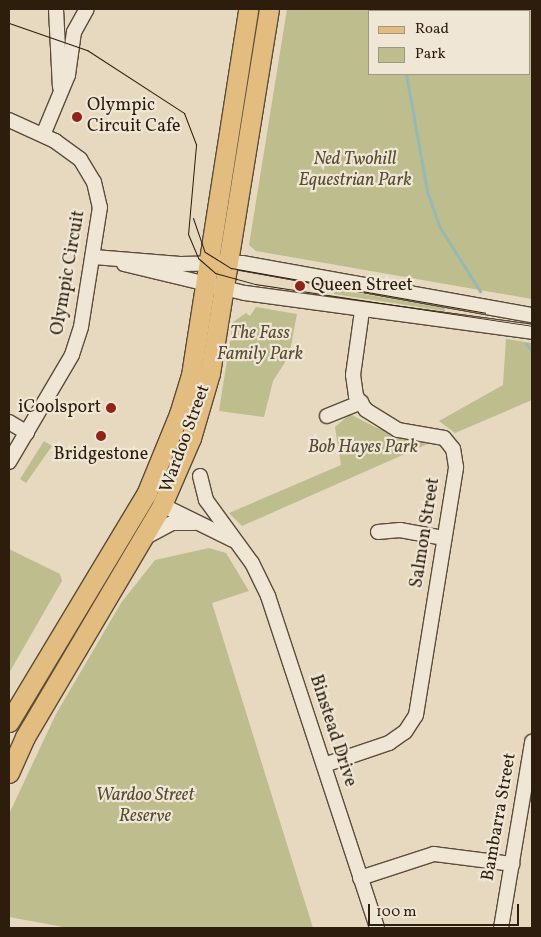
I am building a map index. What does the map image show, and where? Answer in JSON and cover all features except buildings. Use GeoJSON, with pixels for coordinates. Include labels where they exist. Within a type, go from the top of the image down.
{"type":"FeatureCollection","features":[{"type":"Feature","properties":{"kind":"main road","name":"Wardoo Street"},"geometry":{"type":"LineString","coordinates":[[9,722],[158,498],[191,375],[248,9]]}},
{"type":"Feature","properties":{"kind":"main road","name":"Wardoo Street"},"geometry":{"type":"LineString","coordinates":[[9,773],[141,540],[204,396],[224,288],[269,9]]}},
{"type":"Feature","properties":{"kind":"street"},"geometry":{"type":"LineString","coordinates":[[56,9],[57,103]]}},
{"type":"Feature","properties":{"kind":"street"},"geometry":{"type":"LineString","coordinates":[[43,135],[68,75],[74,32],[87,9]]}},
{"type":"Feature","properties":{"kind":"street","name":"Olympic Circuit"},"geometry":{"type":"LineString","coordinates":[[9,120],[43,135],[80,160],[94,182],[100,218],[99,258],[72,355],[9,462]]}},
{"type":"Feature","properties":{"kind":"street"},"geometry":{"type":"LineString","coordinates":[[99,258],[228,262],[532,315]]}},
{"type":"Feature","properties":{"kind":"street"},"geometry":{"type":"LineString","coordinates":[[99,258],[224,288],[362,311],[532,332]]}},
{"type":"Feature","properties":{"kind":"street","name":"Salmon Street"},"geometry":{"type":"LineString","coordinates":[[324,764],[389,743],[405,732],[416,716],[456,466],[453,449],[444,438],[398,430],[379,420],[361,402],[353,375],[362,311]]}},
{"type":"Feature","properties":{"kind":"street"},"geometry":{"type":"LineString","coordinates":[[328,416],[361,402]]}},
{"type":"Feature","properties":{"kind":"street"},"geometry":{"type":"LineString","coordinates":[[9,422],[27,433]]}},
{"type":"Feature","properties":{"kind":"street","name":"Binstead Drive"},"geometry":{"type":"LineString","coordinates":[[200,476],[206,500],[243,549],[268,596],[377,928]]}},
{"type":"Feature","properties":{"kind":"street","name":"Binstead Drive"},"geometry":{"type":"LineString","coordinates":[[158,498],[243,549]]}},
{"type":"Feature","properties":{"kind":"street","name":"Binstead Drive"},"geometry":{"type":"LineString","coordinates":[[158,498],[230,532]]}},
{"type":"Feature","properties":{"kind":"street","name":"Binstead Drive"},"geometry":{"type":"LineString","coordinates":[[141,540],[176,522],[214,530]]}},
{"type":"Feature","properties":{"kind":"street"},"geometry":{"type":"LineString","coordinates":[[378,532],[400,530],[444,538]]}},
{"type":"Feature","properties":{"kind":"street","name":"Bambarra Street"},"geometry":{"type":"LineString","coordinates":[[501,928],[532,742]]}},
{"type":"Feature","properties":{"kind":"street"},"geometry":{"type":"LineString","coordinates":[[360,878],[434,854],[512,864]]}},
{"type":"Feature","properties":{"kind":"green space","name":"Ned Twohill Equestrian Park"},"geometry":{"type":"Polygon","coordinates":[[[287,9],[532,9],[532,299],[256,251],[249,245],[287,9]]]}},
{"type":"Feature","properties":{"kind":"green space"},"geometry":{"type":"Polygon","coordinates":[[[334,289],[445,308],[445,311],[334,294],[334,289]]]}},
{"type":"Feature","properties":{"kind":"green space","name":"The Fass Family Park"},"geometry":{"type":"Polygon","coordinates":[[[256,307],[297,314],[289,356],[273,381],[264,417],[219,411],[233,322],[246,313],[250,316],[256,307]]]}},
{"type":"Feature","properties":{"kind":"green space"},"geometry":{"type":"Polygon","coordinates":[[[506,339],[532,343],[532,400],[455,433],[439,421],[503,385],[506,339]]]}},
{"type":"Feature","properties":{"kind":"green space","name":"Bob Hayes Park"},"geometry":{"type":"Polygon","coordinates":[[[350,414],[377,428],[432,442],[242,526],[229,513],[341,465],[335,427],[350,414]]]}},
{"type":"Feature","properties":{"kind":"green space"},"geometry":{"type":"Polygon","coordinates":[[[44,441],[52,446],[26,483],[20,479],[44,441]]]}},
{"type":"Feature","properties":{"kind":"green space","name":"Wardoo Street Reserve"},"geometry":{"type":"Polygon","coordinates":[[[209,548],[226,553],[249,591],[212,603],[313,928],[69,928],[9,917],[9,814],[56,714],[121,603],[155,560],[209,548]]]}},
{"type":"Feature","properties":{"kind":"green space"},"geometry":{"type":"Polygon","coordinates":[[[9,549],[60,574],[62,581],[9,673],[9,549]]]}},
{"type":"Feature","properties":{"kind":"waterway"},"geometry":{"type":"LineString","coordinates":[[406,75],[427,191],[439,226],[480,291]]}},
{"type":"Feature","properties":{"kind":"waterway"},"geometry":{"type":"LineString","coordinates":[[526,344],[532,351]]}},
{"type":"Feature","properties":{"kind":"tram line"},"geometry":{"type":"LineString","coordinates":[[9,23],[87,50],[184,113],[196,145],[188,234],[198,258],[215,273],[255,284],[532,326]]}},
{"type":"Feature","properties":{"kind":"tram line"},"geometry":{"type":"LineString","coordinates":[[193,218],[205,252],[231,268],[485,313]]}},
{"type":"Feature","properties":{"kind":"place","name":"Olympic Circuit Cafe"},"geometry":{"type":"Point","coordinates":[77,117]}},
{"type":"Feature","properties":{"kind":"place","name":"Queen Street"},"geometry":{"type":"Point","coordinates":[300,286]}},
{"type":"Feature","properties":{"kind":"place","name":"iCoolsport"},"geometry":{"type":"Point","coordinates":[111,408]}},
{"type":"Feature","properties":{"kind":"place","name":"Bridgestone"},"geometry":{"type":"Point","coordinates":[101,436]}}]}
